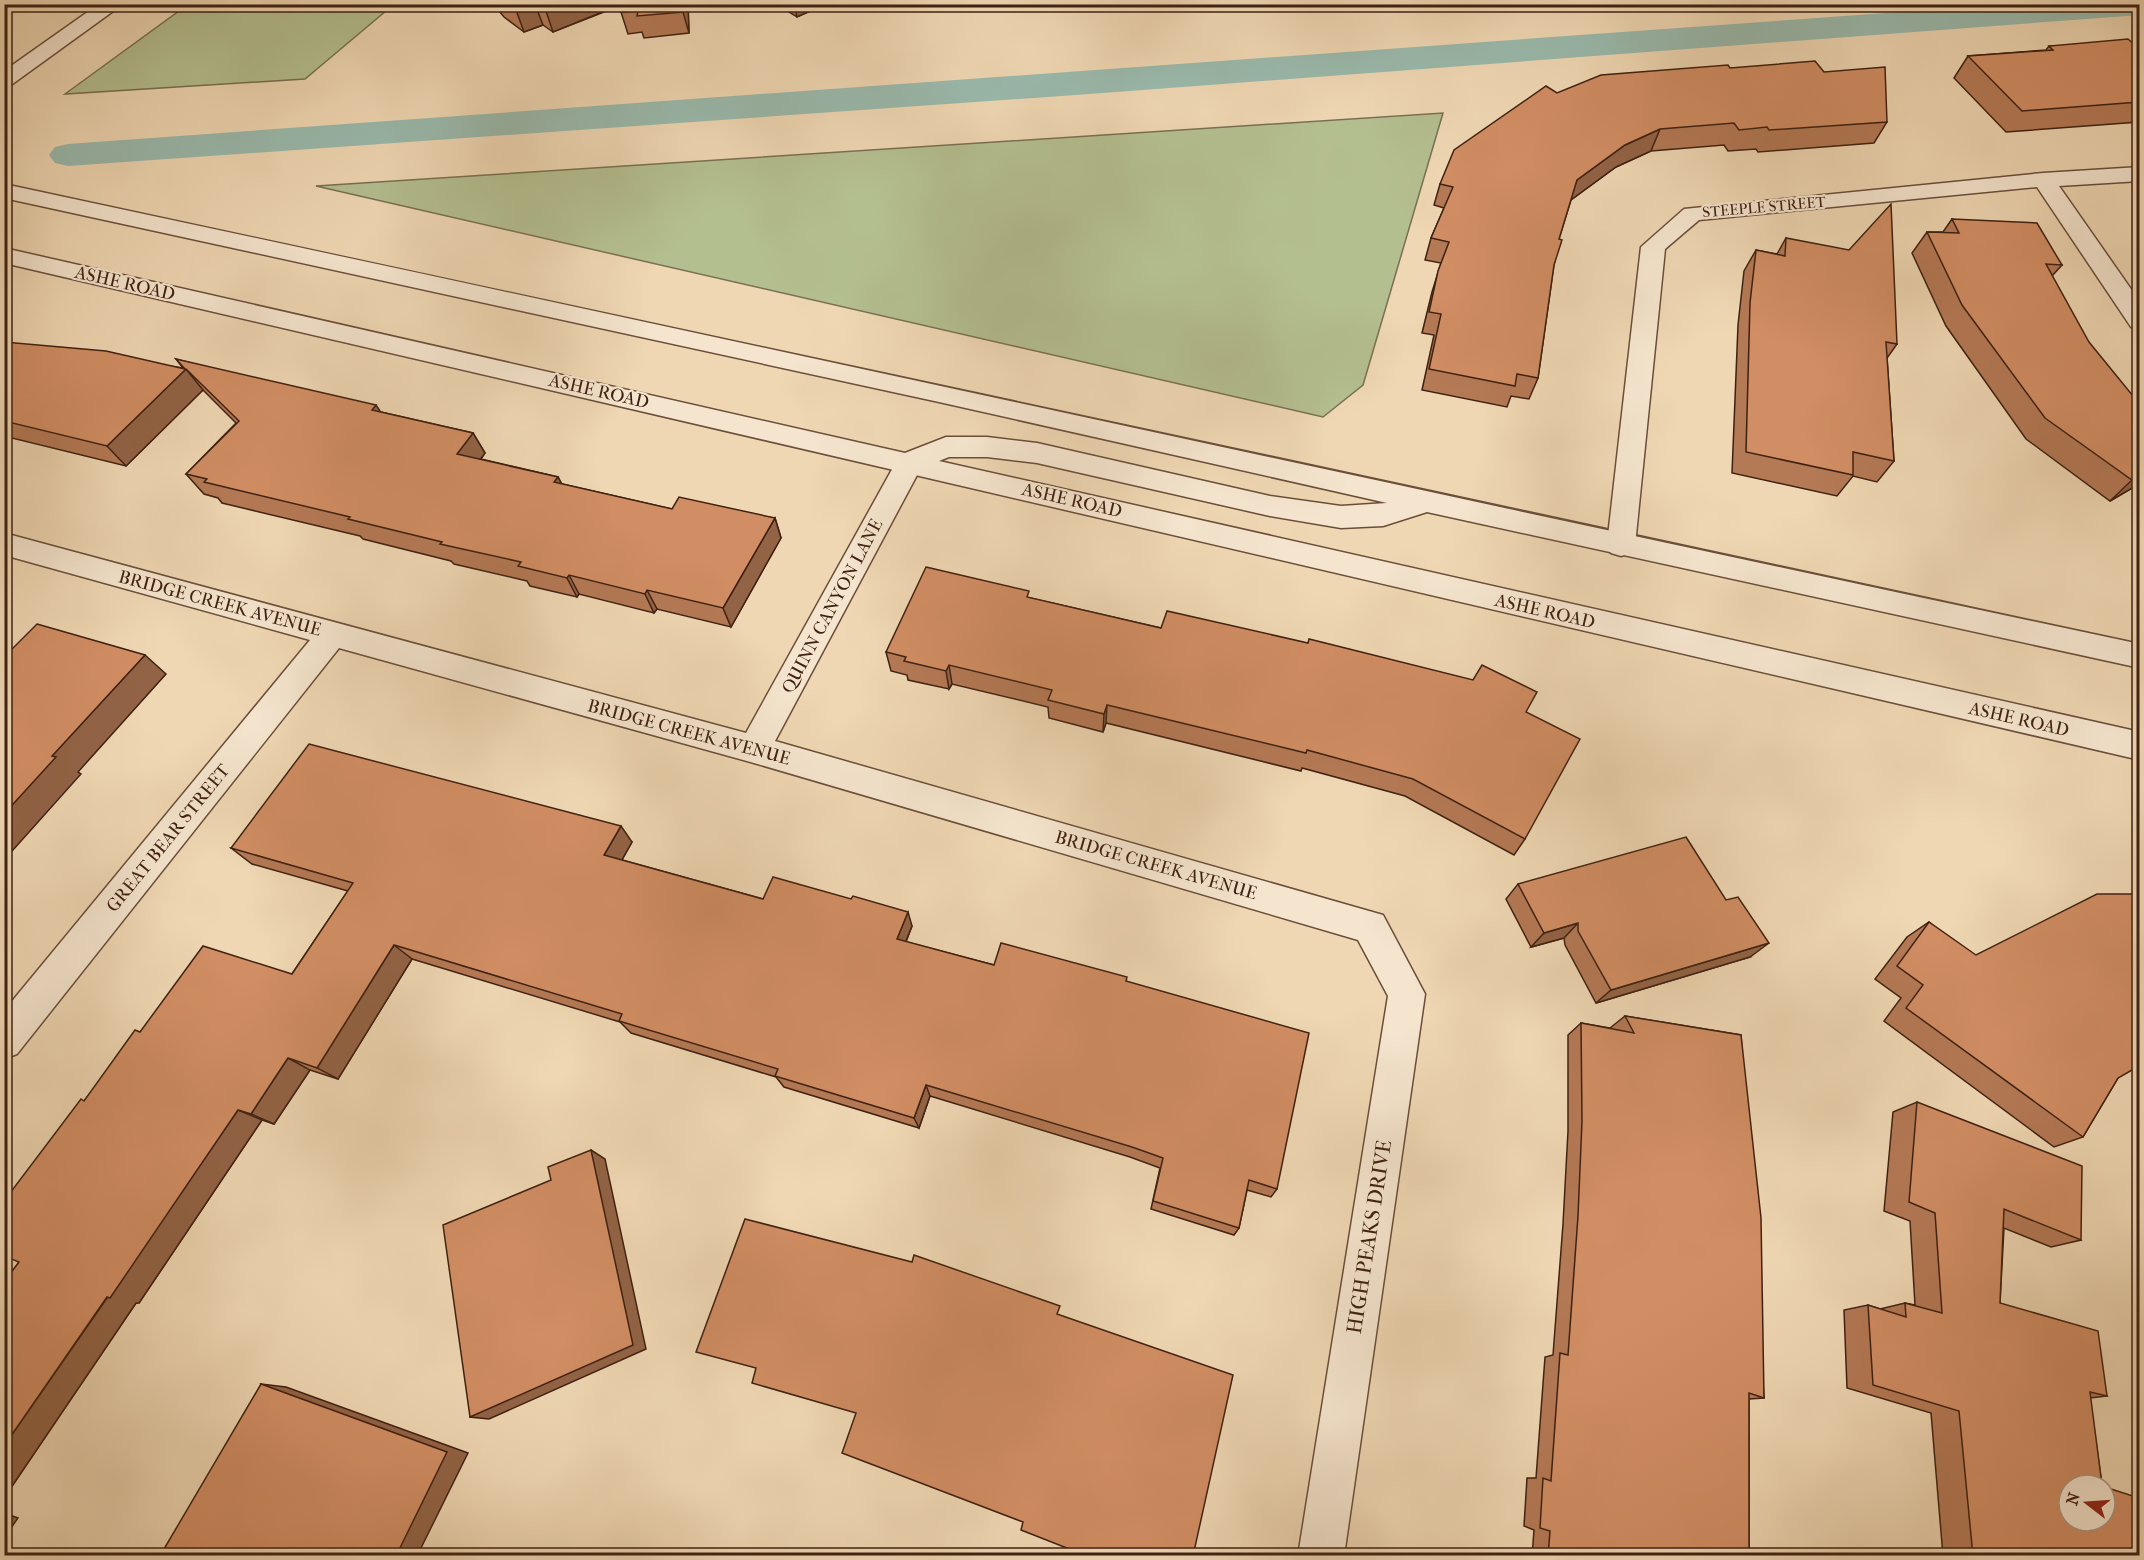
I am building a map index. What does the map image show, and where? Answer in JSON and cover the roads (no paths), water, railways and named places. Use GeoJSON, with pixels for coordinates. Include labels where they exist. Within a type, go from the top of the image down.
{"type":"FeatureCollection","features":[{"type":"Feature","properties":{"kind":"street"},"geometry":{"type":"LineString","coordinates":[[4,81],[113,4]]}},
{"type":"Feature","properties":{"kind":"street","name":"STEEPLE STREET"},"geometry":{"type":"LineString","coordinates":[[1622,545],[1653,247],[1692,214],[2043,180],[2139,174]]}},
{"type":"Feature","properties":{"kind":"street"},"geometry":{"type":"LineString","coordinates":[[2043,180],[2139,321]]}},
{"type":"Feature","properties":{"kind":"street"},"geometry":{"type":"LineString","coordinates":[[4,191],[2139,656]]}},
{"type":"Feature","properties":{"kind":"street","name":"ASHE ROAD"},"geometry":{"type":"LineString","coordinates":[[4,255],[910,462],[1611,627],[2139,746]]}},
{"type":"Feature","properties":{"kind":"street"},"geometry":{"type":"LineString","coordinates":[[910,462],[946,447],[987,447],[1037,453],[1270,506],[1341,517],[1383,515],[1428,502]]}},
{"type":"Feature","properties":{"kind":"street","name":"QUINN CANYON LANE"},"geometry":{"type":"LineString","coordinates":[[754,749],[910,462]]}},
{"type":"Feature","properties":{"kind":"street","name":"BRIDGE CREEK AVENUE"},"geometry":{"type":"LineString","coordinates":[[4,544],[754,749],[1370,927]]}},
{"type":"Feature","properties":{"kind":"street","name":"GREAT BEAR STREET"},"geometry":{"type":"LineString","coordinates":[[4,1041],[332,634]]}},
{"type":"Feature","properties":{"kind":"street","name":"HIGH PEAKS DRIVE"},"geometry":{"type":"LineString","coordinates":[[1321,1556],[1407,994],[1370,927]]}},
{"type":"Feature","properties":{"kind":"waterway"},"geometry":{"type":"LineString","coordinates":[[68,155],[1103,82],[2140,5]]}}]}
